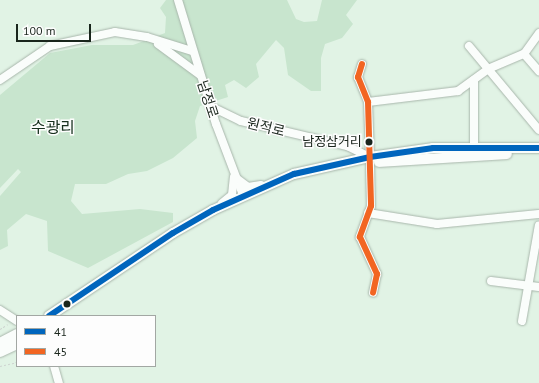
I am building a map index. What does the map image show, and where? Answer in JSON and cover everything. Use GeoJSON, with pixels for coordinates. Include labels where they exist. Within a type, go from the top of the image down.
{"type":"FeatureCollection","features":[{"type":"Feature","properties":{"kind":"main road"},"geometry":{"type":"LineString","coordinates":[[61,315],[167,244],[273,182],[370,160],[474,147],[539,148]]}},
{"type":"Feature","properties":{"kind":"main road"},"geometry":{"type":"LineString","coordinates":[[51,315],[213,210],[295,179],[370,160],[457,155],[539,154]]}},
{"type":"Feature","properties":{"kind":"main road"},"geometry":{"type":"LineString","coordinates":[[0,343],[16,335]]}},
{"type":"Feature","properties":{"kind":"main road"},"geometry":{"type":"LineString","coordinates":[[0,352],[16,344]]}},
{"type":"Feature","properties":{"kind":"street","name":"남정로"},"geometry":{"type":"LineString","coordinates":[[178,0],[192,51],[210,106],[234,176],[244,198]]}},
{"type":"Feature","properties":{"kind":"street"},"geometry":{"type":"LineString","coordinates":[[0,80],[40,51],[59,43],[115,32],[135,34],[192,51]]}},
{"type":"Feature","properties":{"kind":"street"},"geometry":{"type":"LineString","coordinates":[[368,102],[458,91],[488,69],[524,54],[539,33]]}},
{"type":"Feature","properties":{"kind":"street"},"geometry":{"type":"LineString","coordinates":[[135,34],[163,46],[200,75]]}},
{"type":"Feature","properties":{"kind":"street"},"geometry":{"type":"LineString","coordinates":[[469,46],[539,130]]}},
{"type":"Feature","properties":{"kind":"street"},"geometry":{"type":"LineString","coordinates":[[524,54],[539,71]]}},
{"type":"Feature","properties":{"kind":"street"},"geometry":{"type":"LineString","coordinates":[[362,64],[358,77],[368,102],[370,160],[368,213],[360,237],[376,274],[373,293]]}},
{"type":"Feature","properties":{"kind":"street"},"geometry":{"type":"LineString","coordinates":[[474,80],[474,147]]}},
{"type":"Feature","properties":{"kind":"street","name":"원적로"},"geometry":{"type":"LineString","coordinates":[[210,106],[251,124],[347,146],[370,160]]}},
{"type":"Feature","properties":{"kind":"street"},"geometry":{"type":"LineString","coordinates":[[234,176],[248,187],[273,182]]}},
{"type":"Feature","properties":{"kind":"street"},"geometry":{"type":"LineString","coordinates":[[213,210],[232,195],[234,176]]}},
{"type":"Feature","properties":{"kind":"street"},"geometry":{"type":"LineString","coordinates":[[368,213],[437,224],[539,214]]}},
{"type":"Feature","properties":{"kind":"street"},"geometry":{"type":"LineString","coordinates":[[522,321],[535,287],[539,226]]}},
{"type":"Feature","properties":{"kind":"street"},"geometry":{"type":"LineString","coordinates":[[491,281],[535,287]]}},
{"type":"Feature","properties":{"kind":"street"},"geometry":{"type":"LineString","coordinates":[[0,310],[14,324]]}},
{"type":"Feature","properties":{"kind":"street"},"geometry":{"type":"LineString","coordinates":[[54,367],[59,383]]}},
{"type":"Feature","properties":{"kind":"path"},"geometry":{"type":"LineString","coordinates":[[0,329],[10,322],[14,324]]}},
{"type":"Feature","properties":{"kind":"path"},"geometry":{"type":"LineString","coordinates":[[0,366],[16,362]]}},
{"type":"Feature","properties":{"kind":"green space"},"geometry":{"type":"Polygon","coordinates":[[[166,0],[287,0],[296,19],[304,22],[317,21],[322,0],[357,0],[346,15],[353,24],[342,38],[325,44],[321,58],[321,91],[311,91],[288,75],[284,48],[276,40],[256,64],[259,77],[246,88],[234,80],[225,85],[228,97],[200,106],[195,121],[197,138],[173,158],[147,171],[128,174],[106,184],[75,184],[71,201],[82,214],[140,209],[173,213],[173,222],[88,268],[48,251],[47,221],[26,214],[7,230],[8,246],[0,250],[0,196],[21,172],[18,169],[0,188],[0,95],[50,53],[92,45],[133,45],[165,33],[166,17],[160,8],[166,0]]]}},
{"type":"Feature","properties":{"kind":"transit line","name":"45"},"geometry":{"type":"LineString","coordinates":[[362,64],[358,77],[368,102],[371,206],[360,237],[377,274],[373,293]]}},
{"type":"Feature","properties":{"kind":"transit line","name":"41"},"geometry":{"type":"LineString","coordinates":[[50,315],[173,233],[213,210],[294,174],[370,157],[433,148],[539,148]]}},
{"type":"Feature","properties":{"kind":"place","name":"남정삼거리"},"geometry":{"type":"Point","coordinates":[369,142]}},
{"type":"Feature","properties":{"kind":"district","name":"수광리"},"geometry":{"type":"Point","coordinates":[53,127]}}]}
